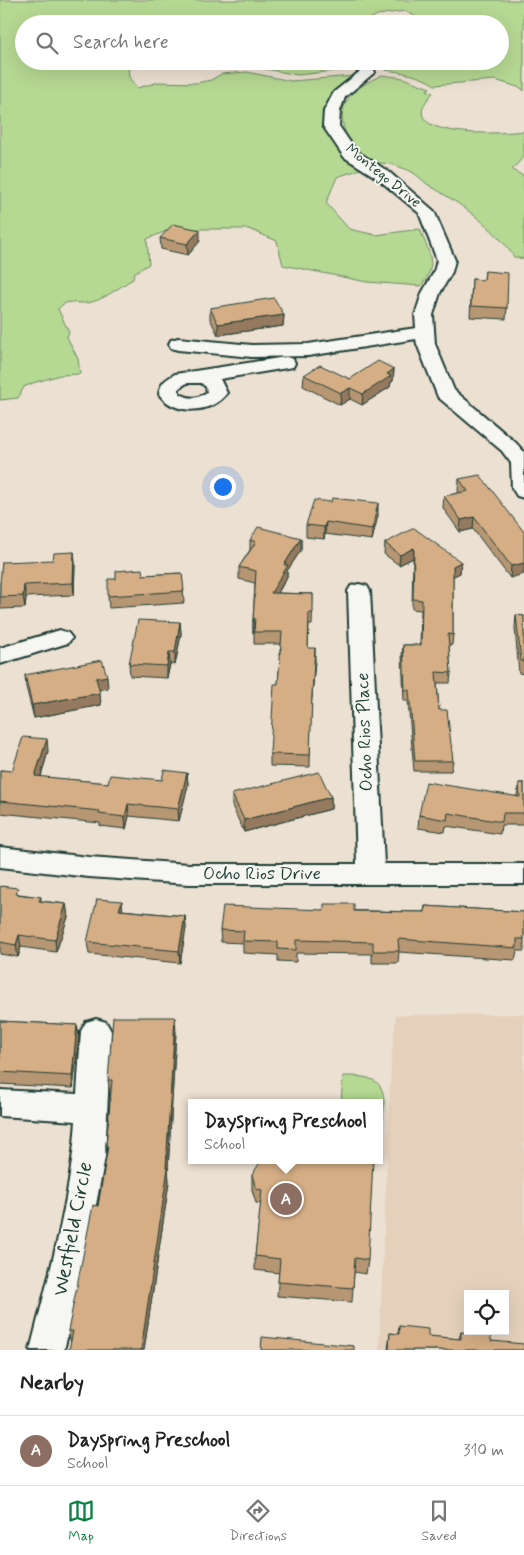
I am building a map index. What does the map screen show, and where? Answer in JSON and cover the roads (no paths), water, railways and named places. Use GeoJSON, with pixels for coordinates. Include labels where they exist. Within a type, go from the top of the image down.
{"type":"FeatureCollection","features":[{"type":"Feature","properties":{"kind":"street","name":"Montego Drive"},"geometry":{"type":"LineString","coordinates":[[368,72],[339,96],[332,111],[331,126],[350,154],[383,175],[426,211],[446,260],[443,272],[430,295],[424,315],[426,338],[445,393],[509,447],[521,462],[522,488],[524,492]]}},
{"type":"Feature","properties":{"kind":"street"},"geometry":{"type":"LineString","coordinates":[[178,344],[252,352],[308,350],[426,338]]}},
{"type":"Feature","properties":{"kind":"street"},"geometry":{"type":"LineString","coordinates":[[198,377],[426,338]]}},
{"type":"Feature","properties":{"kind":"street","name":"Ocho Rios Place"},"geometry":{"type":"LineString","coordinates":[[359,591],[370,874]]}},
{"type":"Feature","properties":{"kind":"street"},"geometry":{"type":"LineString","coordinates":[[0,656],[60,638]]}},
{"type":"Feature","properties":{"kind":"street","name":"Ocho Rios Drive"},"geometry":{"type":"LineString","coordinates":[[0,857],[90,868],[189,874],[524,874]]}},
{"type":"Feature","properties":{"kind":"street","name":"Westfield Circle"},"geometry":{"type":"LineString","coordinates":[[47,1350],[64,1280],[89,1156],[96,1031]]}},
{"type":"Feature","properties":{"kind":"street"},"geometry":{"type":"LineString","coordinates":[[0,1102],[71,1108],[93,1107]]}},
{"type":"Feature","properties":{"kind":"place","name":"Dayspring Preschool"},"geometry":{"type":"Point","coordinates":[286,1199]}}]}
